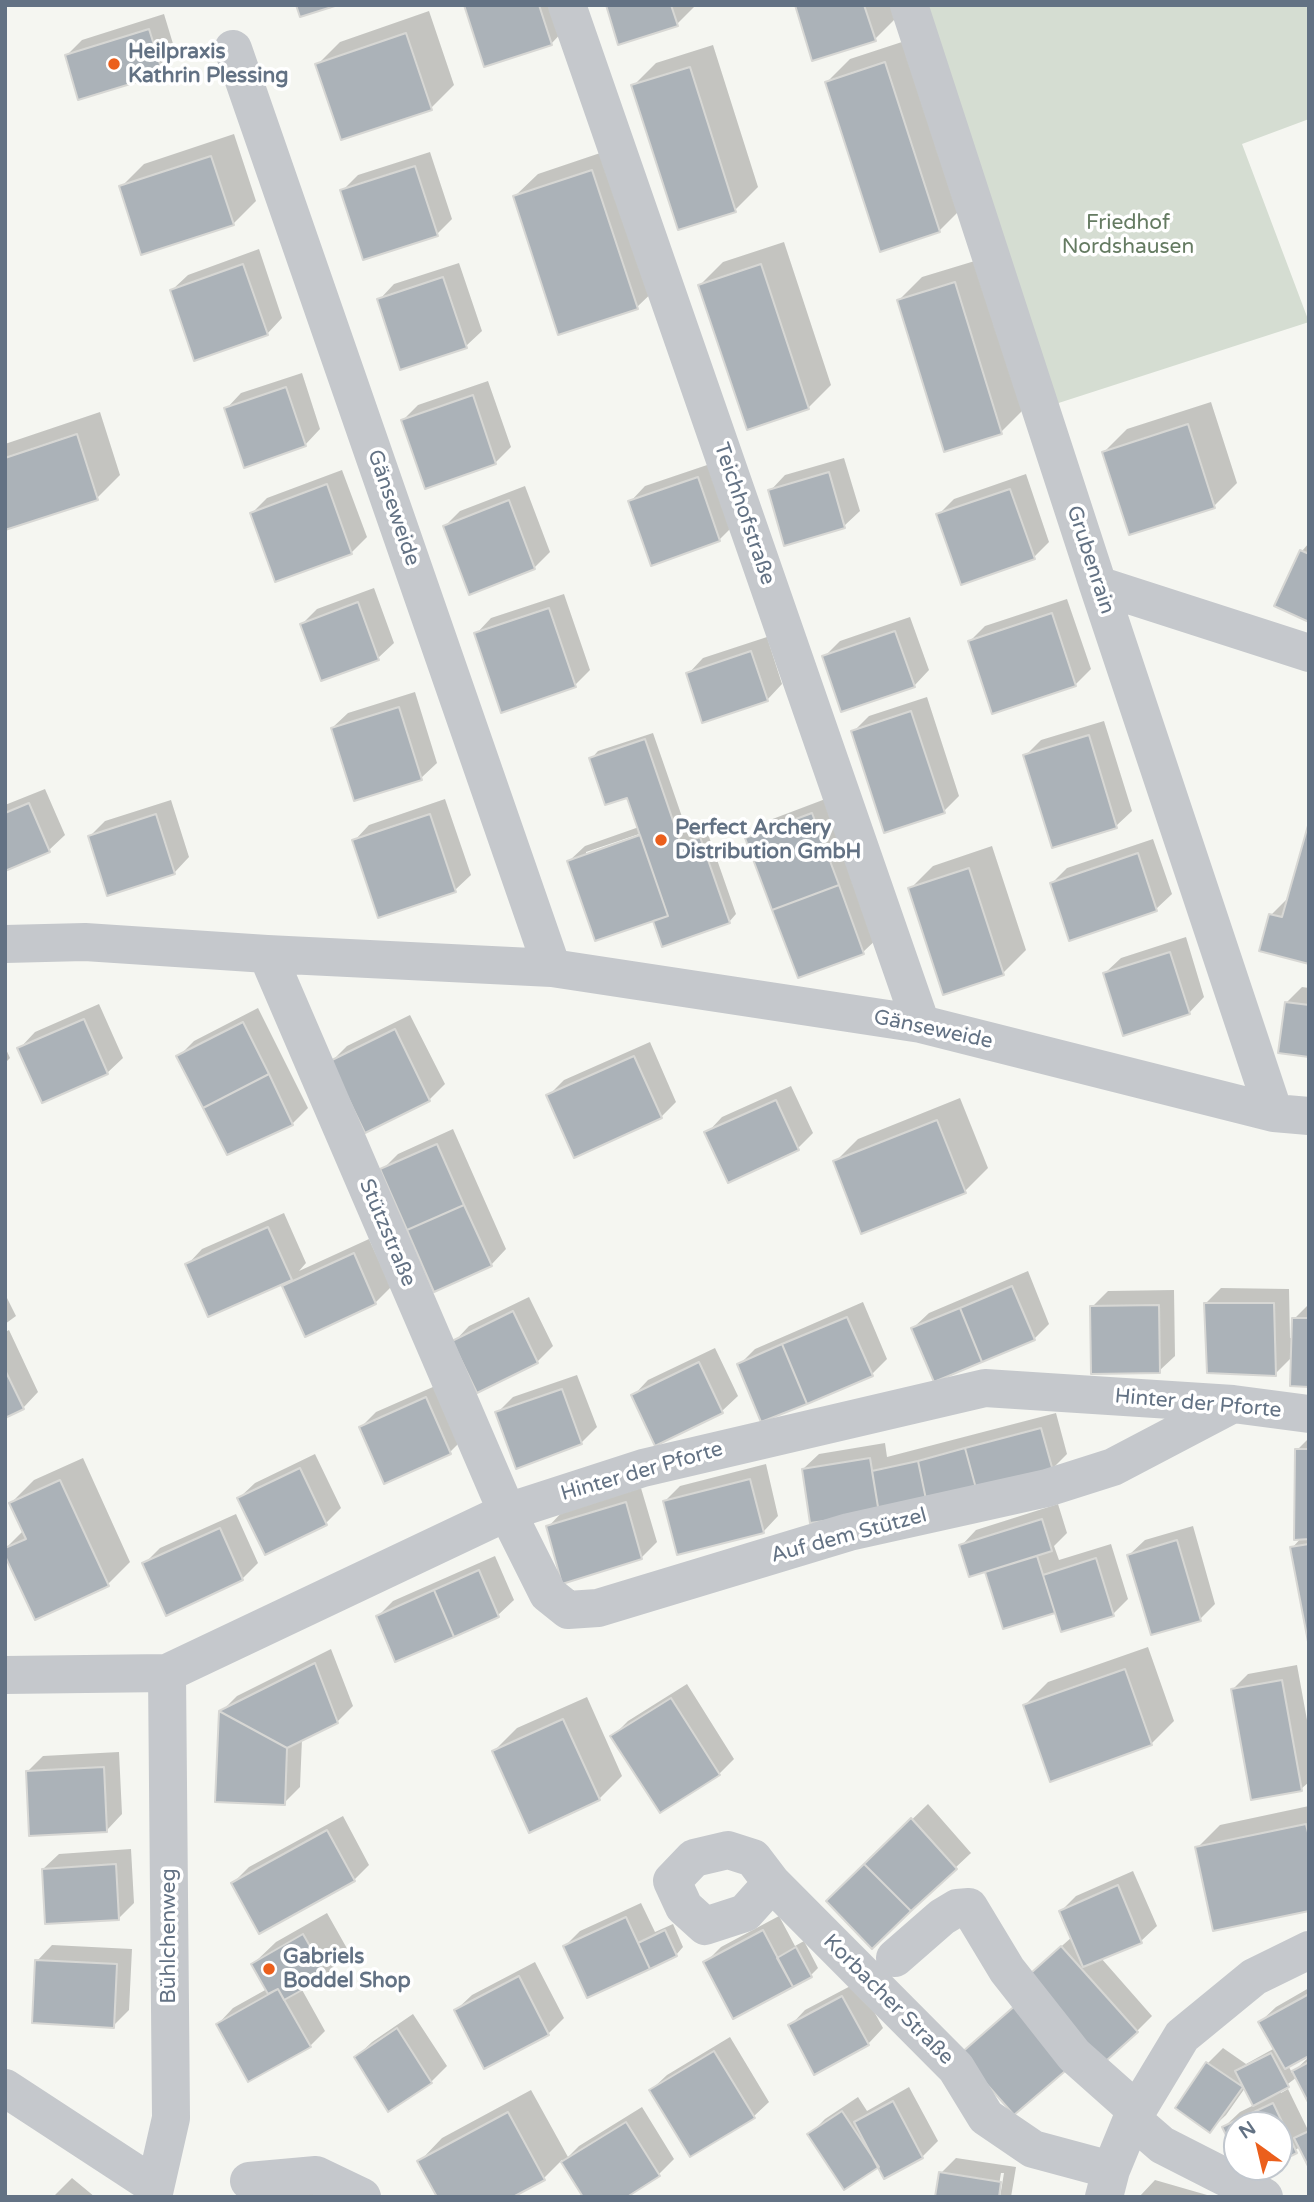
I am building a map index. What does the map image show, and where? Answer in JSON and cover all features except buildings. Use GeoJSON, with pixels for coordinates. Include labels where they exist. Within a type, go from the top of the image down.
{"type":"FeatureCollection","features":[{"type":"Feature","properties":{"kind":"street","name":"Teichhofstraße"},"geometry":{"type":"LineString","coordinates":[[568,5],[920,1024]]}},
{"type":"Feature","properties":{"kind":"street","name":"Grubenrain"},"geometry":{"type":"LineString","coordinates":[[909,5],[1098,585],[1292,1114]]}},
{"type":"Feature","properties":{"kind":"street","name":"Gänseweide"},"geometry":{"type":"LineString","coordinates":[[233,49],[552,968]]}},
{"type":"Feature","properties":{"kind":"street"},"geometry":{"type":"LineString","coordinates":[[1098,585],[1309,653]]}},
{"type":"Feature","properties":{"kind":"street","name":"Gänseweide"},"geometry":{"type":"LineString","coordinates":[[5,944],[85,942],[552,968],[920,1024],[1292,1114]]}},
{"type":"Feature","properties":{"kind":"street","name":"Stützstraße"},"geometry":{"type":"LineString","coordinates":[[267,954],[507,1512]]}},
{"type":"Feature","properties":{"kind":"street","name":"Hinter der Pforte"},"geometry":{"type":"LineString","coordinates":[[5,1675],[167,1673],[507,1512],[643,1468],[985,1388],[1233,1404],[1309,1414]]}},
{"type":"Feature","properties":{"kind":"street","name":"Auf dem Stützel"},"geometry":{"type":"LineString","coordinates":[[507,1512],[548,1594],[568,1610],[598,1608],[849,1532],[1046,1488],[1113,1467],[1233,1404]]}},
{"type":"Feature","properties":{"kind":"street","name":"Bühlchenweg"},"geometry":{"type":"LineString","coordinates":[[154,2191],[171,2118],[167,1673]]}},
{"type":"Feature","properties":{"kind":"street","name":"Korbacher Straße"},"geometry":{"type":"LineString","coordinates":[[772,1882],[956,2068],[986,2117],[1033,2149],[1107,2183],[1135,2115],[1182,2036],[1254,1977],[1309,1950]]}},
{"type":"Feature","properties":{"kind":"street"},"geometry":{"type":"LineString","coordinates":[[895,1958],[942,1917],[957,1908],[969,1907],[1007,1970],[1074,2055],[1162,2145],[1264,2197]]}},
{"type":"Feature","properties":{"kind":"street"},"geometry":{"type":"LineString","coordinates":[[5,2088],[154,2191]]}},
{"type":"Feature","properties":{"kind":"street"},"geometry":{"type":"LineString","coordinates":[[248,2181],[316,2175],[362,2197]]}},
{"type":"Feature","properties":{"kind":"green space","name":"Friedhof Nordshausen"},"geometry":{"type":"Polygon","coordinates":[[[909,5],[1309,5],[1309,119],[1242,144],[1309,322],[1040,409],[909,5]]]}},
{"type":"Feature","properties":{"kind":"place","name":"Heilpraxis Kathrin Plessing"},"geometry":{"type":"Point","coordinates":[114,64]}},
{"type":"Feature","properties":{"kind":"place","name":"Perfect Archery Distribution GmbH"},"geometry":{"type":"Point","coordinates":[661,840]}},
{"type":"Feature","properties":{"kind":"place","name":"Gabriels Boddel Shop"},"geometry":{"type":"Point","coordinates":[269,1969]}}]}
